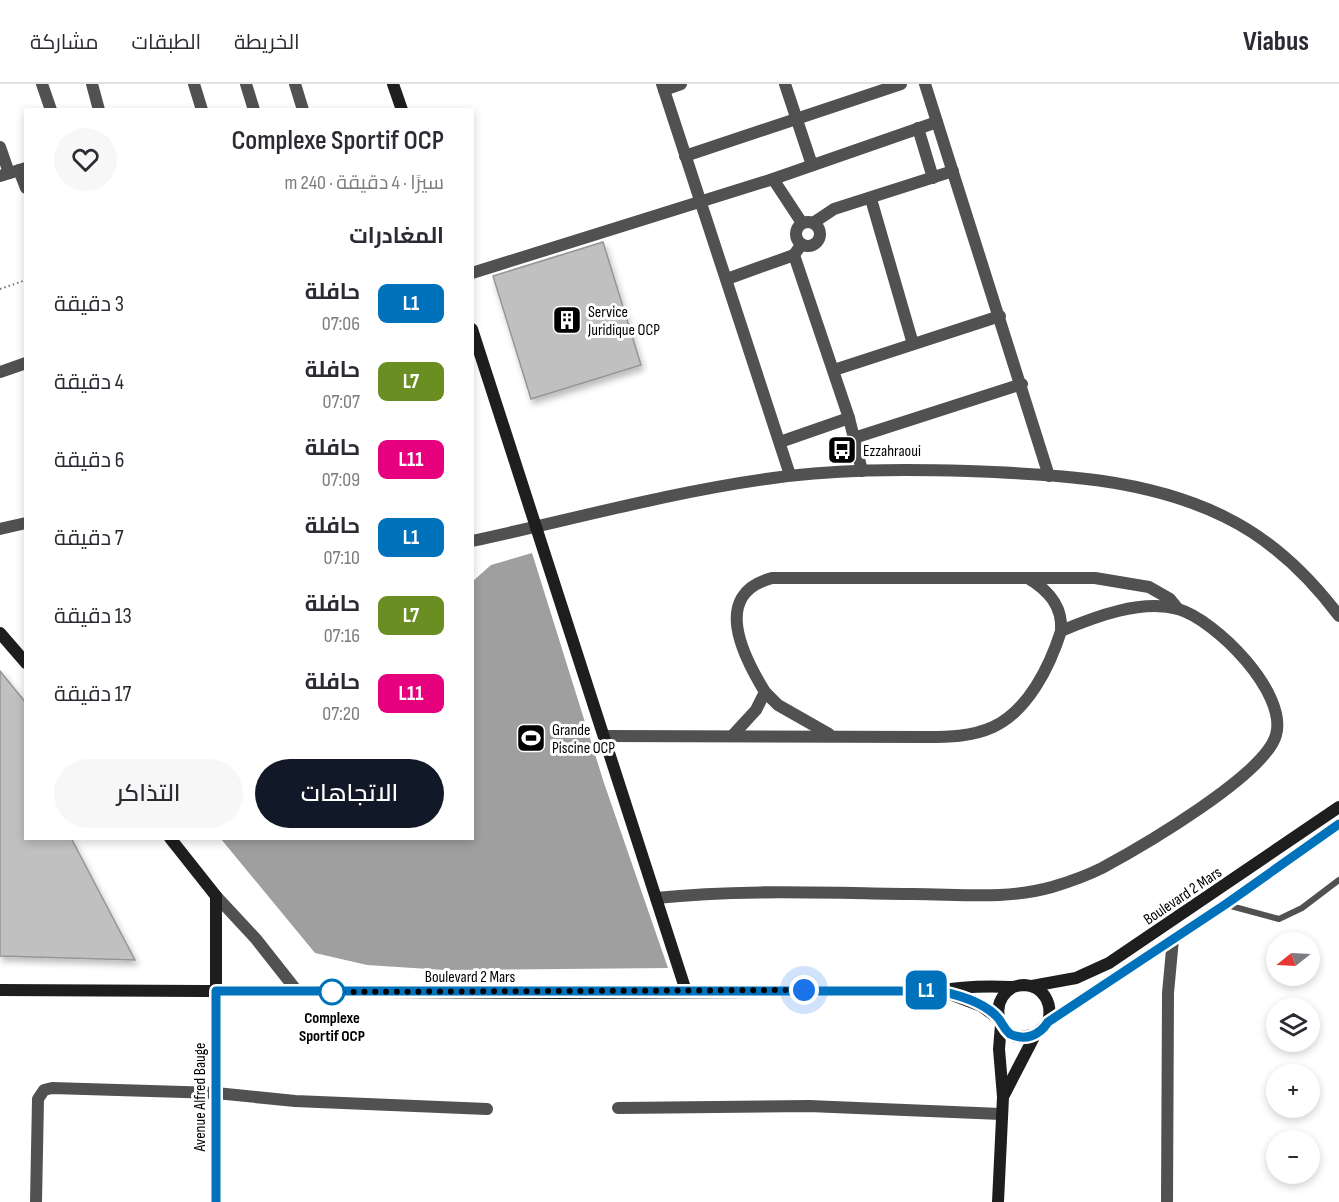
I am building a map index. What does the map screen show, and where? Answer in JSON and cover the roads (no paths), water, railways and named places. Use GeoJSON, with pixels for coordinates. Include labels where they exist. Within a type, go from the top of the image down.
{"type":"FeatureCollection","features":[{"type":"Feature","properties":{"kind":"street"},"geometry":{"type":"LineString","coordinates":[[42,84],[50,108]]}},
{"type":"Feature","properties":{"kind":"street"},"geometry":{"type":"LineString","coordinates":[[92,84],[98,108]]}},
{"type":"Feature","properties":{"kind":"street"},"geometry":{"type":"LineString","coordinates":[[194,84],[201,108]]}},
{"type":"Feature","properties":{"kind":"street"},"geometry":{"type":"LineString","coordinates":[[246,84],[253,108]]}},
{"type":"Feature","properties":{"kind":"street"},"geometry":{"type":"LineString","coordinates":[[295,84],[302,108]]}},
{"type":"Feature","properties":{"kind":"street"},"geometry":{"type":"LineString","coordinates":[[393,84],[401,108]]}},
{"type":"Feature","properties":{"kind":"street"},"geometry":{"type":"LineString","coordinates":[[681,84],[663,87],[790,475]]}},
{"type":"Feature","properties":{"kind":"street"},"geometry":{"type":"LineString","coordinates":[[785,84],[795,120],[812,165]]}},
{"type":"Feature","properties":{"kind":"street"},"geometry":{"type":"LineString","coordinates":[[860,84],[864,97]]}},
{"type":"Feature","properties":{"kind":"street"},"geometry":{"type":"LineString","coordinates":[[685,156],[901,84]]}},
{"type":"Feature","properties":{"kind":"street"},"geometry":{"type":"LineString","coordinates":[[925,84],[1022,384],[1049,476]]}},
{"type":"Feature","properties":{"kind":"street"},"geometry":{"type":"LineString","coordinates":[[474,272],[773,179],[937,122]]}},
{"type":"Feature","properties":{"kind":"street"},"geometry":{"type":"LineString","coordinates":[[918,128],[933,178]]}},
{"type":"Feature","properties":{"kind":"street"},"geometry":{"type":"LineString","coordinates":[[0,147],[13,172],[24,186]]}},
{"type":"Feature","properties":{"kind":"street"},"geometry":{"type":"LineString","coordinates":[[862,471],[849,418],[797,250],[795,233],[807,223],[834,209],[953,171]]}},
{"type":"Feature","properties":{"kind":"street"},"geometry":{"type":"LineString","coordinates":[[727,279],[818,242],[819,230],[807,223],[773,179]]}},
{"type":"Feature","properties":{"kind":"street"},"geometry":{"type":"LineString","coordinates":[[871,199],[913,344]]}},
{"type":"Feature","properties":{"kind":"street"},"geometry":{"type":"LineString","coordinates":[[834,370],[1000,316]]}},
{"type":"Feature","properties":{"kind":"street"},"geometry":{"type":"LineString","coordinates":[[474,335],[538,527],[686,991]]}},
{"type":"Feature","properties":{"kind":"street"},"geometry":{"type":"LineString","coordinates":[[0,372],[24,364]]}},
{"type":"Feature","properties":{"kind":"street"},"geometry":{"type":"LineString","coordinates":[[854,438],[1022,384]]}},
{"type":"Feature","properties":{"kind":"street"},"geometry":{"type":"LineString","coordinates":[[780,442],[849,418]]}},
{"type":"Feature","properties":{"kind":"street"},"geometry":{"type":"LineString","coordinates":[[474,541],[728,485],[790,475],[926,470],[1049,476],[1130,486],[1223,516],[1244,527],[1290,562],[1339,616]]}},
{"type":"Feature","properties":{"kind":"street"},"geometry":{"type":"LineString","coordinates":[[0,529],[24,523]]}},
{"type":"Feature","properties":{"kind":"street"},"geometry":{"type":"LineString","coordinates":[[656,898],[689,895],[858,893],[989,896],[1051,887],[1101,868],[1248,772],[1263,758],[1276,736],[1278,713],[1272,697],[1259,676],[1210,627],[1178,609],[1160,592],[1136,584],[1095,578],[1027,577],[788,577],[761,581],[744,593],[736,621],[745,654],[765,692],[778,705],[830,735]]}},
{"type":"Feature","properties":{"kind":"street"},"geometry":{"type":"LineString","coordinates":[[604,736],[958,737],[993,727],[1017,708],[1046,670],[1061,632],[1061,617],[1055,602],[1047,591],[1027,577]]}},
{"type":"Feature","properties":{"kind":"street"},"geometry":{"type":"LineString","coordinates":[[1061,632],[1101,615],[1123,610],[1178,609]]}},
{"type":"Feature","properties":{"kind":"street"},"geometry":{"type":"LineString","coordinates":[[0,633],[24,661]]}},
{"type":"Feature","properties":{"kind":"street"},"geometry":{"type":"LineString","coordinates":[[732,736],[747,723],[765,692]]}},
{"type":"Feature","properties":{"kind":"street","name":"Boulevard 2 Mars"},"geometry":{"type":"LineString","coordinates":[[1032,986],[1076,978],[1109,963],[1339,807]]}},
{"type":"Feature","properties":{"kind":"street","name":"Boulevard 2 Mars"},"geometry":{"type":"LineString","coordinates":[[1048,1022],[1226,904],[1339,824]]}},
{"type":"Feature","properties":{"kind":"street"},"geometry":{"type":"LineString","coordinates":[[172,840],[297,991]]}},
{"type":"Feature","properties":{"kind":"street","name":"Avenue Alfred Bauge"},"geometry":{"type":"LineString","coordinates":[[216,896],[216,1202]]}},
{"type":"Feature","properties":{"kind":"street"},"geometry":{"type":"LineString","coordinates":[[1167,1202],[1168,993],[1173,939]]}},
{"type":"Feature","properties":{"kind":"street"},"geometry":{"type":"LineString","coordinates":[[939,991],[969,986],[1032,986],[1046,998],[1050,1010],[1048,1022],[1035,1035],[1003,1097]]}},
{"type":"Feature","properties":{"kind":"street"},"geometry":{"type":"LineString","coordinates":[[998,1202],[1003,1097],[999,1061],[1000,1000],[1013,987]]}},
{"type":"Feature","properties":{"kind":"street","name":"Boulevard 2 Mars"},"geometry":{"type":"LineString","coordinates":[[0,990],[939,991]]}},
{"type":"Feature","properties":{"kind":"street"},"geometry":{"type":"LineString","coordinates":[[939,991],[961,996],[981,1006],[1016,1037],[1035,1035]]}},
{"type":"Feature","properties":{"kind":"street"},"geometry":{"type":"LineString","coordinates":[[36,1202],[36,1121],[40,1094],[52,1088],[216,1093],[295,1101],[487,1109]]}},
{"type":"Feature","properties":{"kind":"street"},"geometry":{"type":"LineString","coordinates":[[618,1108],[809,1106],[1002,1114]]}},
{"type":"Feature","properties":{"kind":"lane"},"geometry":{"type":"LineString","coordinates":[[1226,904],[1280,919],[1302,908],[1339,880]]}},
{"type":"Feature","properties":{"kind":"place","name":"Service Juridique OCP"},"geometry":{"type":"Point","coordinates":[567,320]}},
{"type":"Feature","properties":{"kind":"place","name":"Ezzahraoui"},"geometry":{"type":"Point","coordinates":[842,450]}},
{"type":"Feature","properties":{"kind":"place","name":"Grande Piscine OCP"},"geometry":{"type":"Point","coordinates":[531,738]}},
{"type":"Feature","properties":{"kind":"place","name":"Complexe Sportif OCP"},"geometry":{"type":"Point","coordinates":[332,992]}}]}
